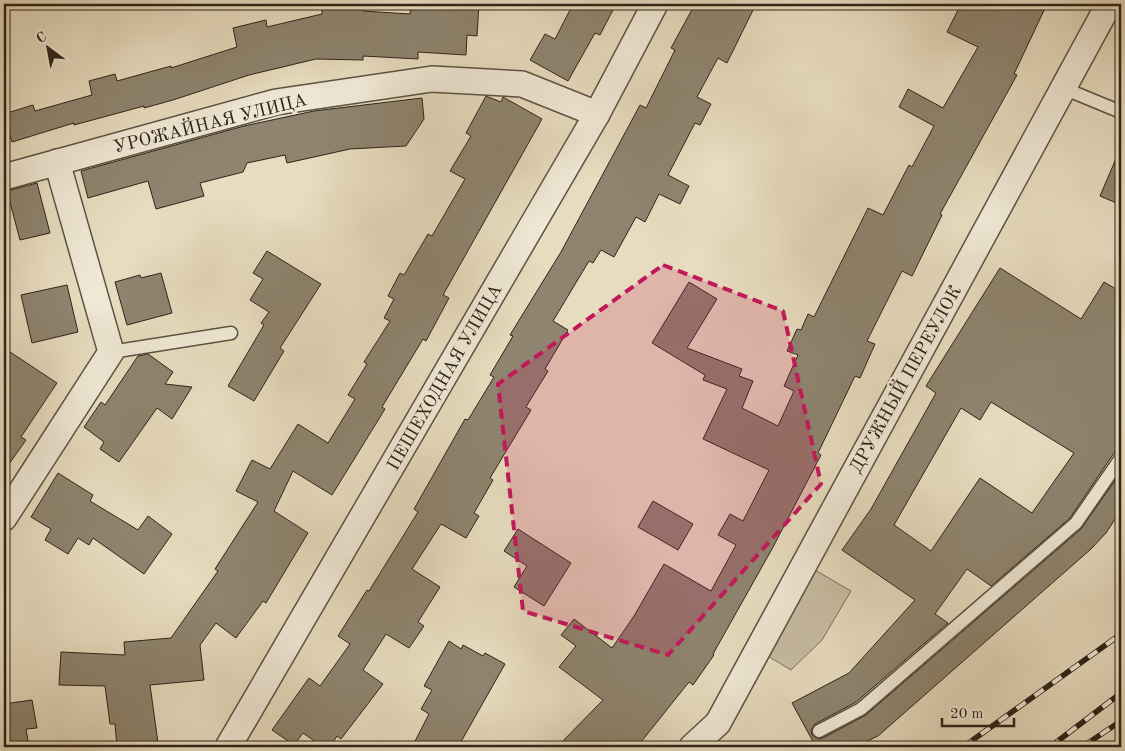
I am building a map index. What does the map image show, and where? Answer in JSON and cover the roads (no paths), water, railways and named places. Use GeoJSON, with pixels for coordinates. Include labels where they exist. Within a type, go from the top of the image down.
{"type":"FeatureCollection","features":[{"type":"Feature","properties":{"kind":"street","name":"ПЕШЕХОДНАЯ УЛИЦА"},"geometry":{"type":"LineString","coordinates":[[228,747],[597,114],[655,4]]}},
{"type":"Feature","properties":{"kind":"street","name":"ДРУЖНЫЙ ПЕРЕУЛОК"},"geometry":{"type":"LineString","coordinates":[[692,747],[718,723],[1110,4]]}},
{"type":"Feature","properties":{"kind":"street","name":"УРОЖАЙНАЯ УЛИЦА"},"geometry":{"type":"LineString","coordinates":[[4,177],[276,102],[432,79],[522,84],[597,114]]}},
{"type":"Feature","properties":{"kind":"street"},"geometry":{"type":"LineString","coordinates":[[4,518],[112,352],[57,162]]}},
{"type":"Feature","properties":{"kind":"lane"},"geometry":{"type":"LineString","coordinates":[[1064,88],[1121,112]]}},
{"type":"Feature","properties":{"kind":"lane"},"geometry":{"type":"LineString","coordinates":[[112,352],[231,333]]}},
{"type":"Feature","properties":{"kind":"lane"},"geometry":{"type":"LineString","coordinates":[[819,731],[861,709],[1076,523],[1121,458]]}},
{"type":"Feature","properties":{"kind":"railway"},"geometry":{"type":"LineString","coordinates":[[963,747],[1121,634]]}},
{"type":"Feature","properties":{"kind":"railway"},"geometry":{"type":"LineString","coordinates":[[1050,747],[1121,693]]}},
{"type":"Feature","properties":{"kind":"railway"},"geometry":{"type":"LineString","coordinates":[[1082,747],[1121,721]]}}]}
